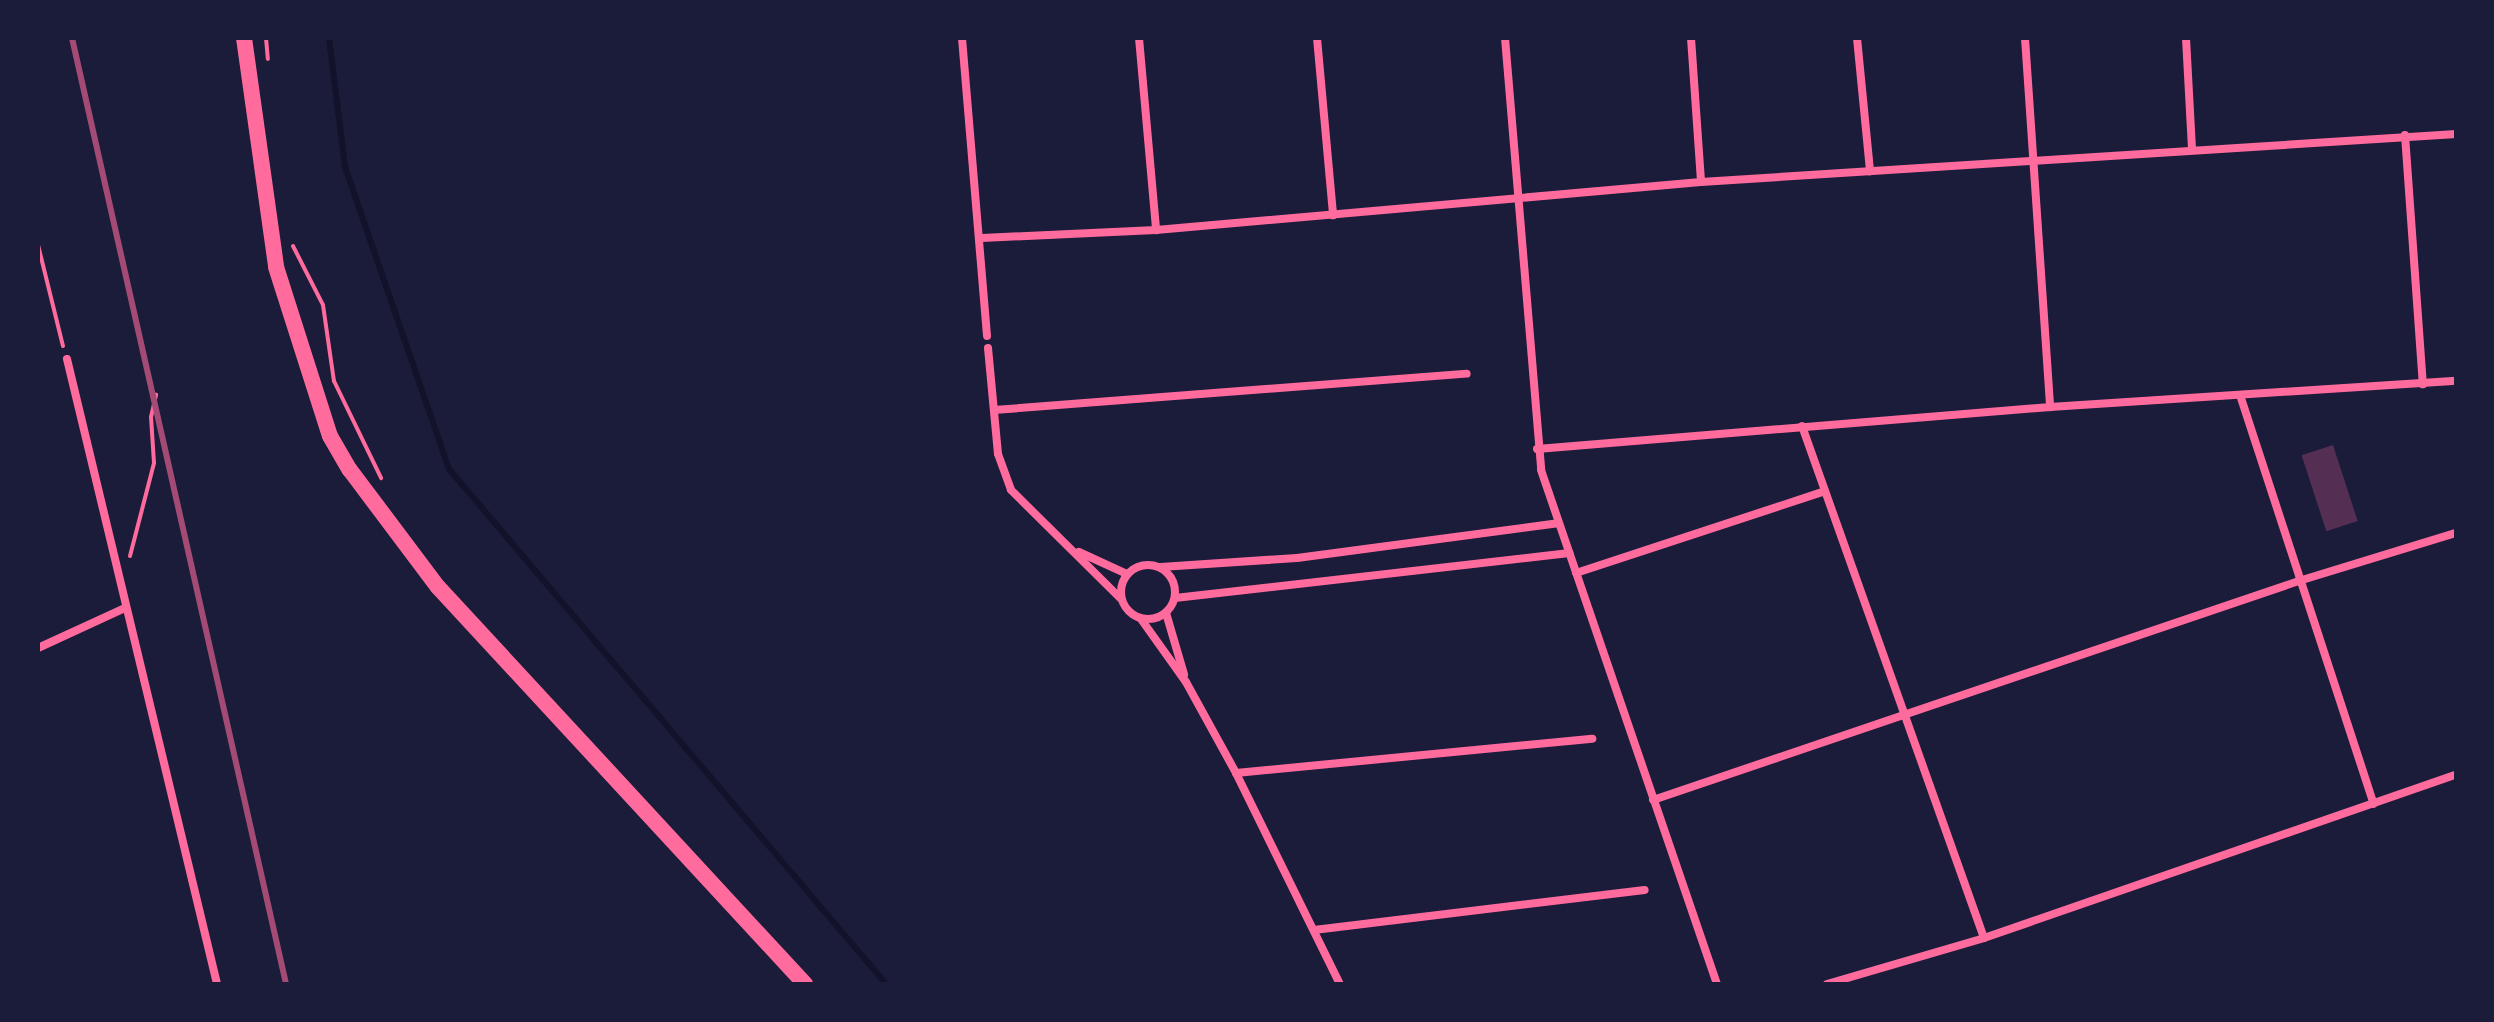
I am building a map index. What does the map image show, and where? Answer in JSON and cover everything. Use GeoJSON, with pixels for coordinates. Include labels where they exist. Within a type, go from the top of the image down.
{"type":"FeatureCollection","features":[{"type":"Feature","properties":{"kind":"main road"},"geometry":{"type":"LineString","coordinates":[[244,38],[276,267],[330,436],[350,470],[438,587],[805,984]]}},
{"type":"Feature","properties":{"kind":"street"},"geometry":{"type":"LineString","coordinates":[[962,38],[982,238],[987,336]]}},
{"type":"Feature","properties":{"kind":"street"},"geometry":{"type":"LineString","coordinates":[[1139,38],[1156,230]]}},
{"type":"Feature","properties":{"kind":"street"},"geometry":{"type":"LineString","coordinates":[[1317,38],[1333,215]]}},
{"type":"Feature","properties":{"kind":"street"},"geometry":{"type":"LineString","coordinates":[[1505,38],[1537,449],[1558,523],[1717,984]]}},
{"type":"Feature","properties":{"kind":"street"},"geometry":{"type":"LineString","coordinates":[[1691,38],[1701,182]]}},
{"type":"Feature","properties":{"kind":"street"},"geometry":{"type":"LineString","coordinates":[[1857,38],[1870,171]]}},
{"type":"Feature","properties":{"kind":"street"},"geometry":{"type":"LineString","coordinates":[[2025,38],[2037,160],[2050,407]]}},
{"type":"Feature","properties":{"kind":"street"},"geometry":{"type":"LineString","coordinates":[[2186,38],[2192,148]]}},
{"type":"Feature","properties":{"kind":"street"},"geometry":{"type":"LineString","coordinates":[[982,238],[1156,230],[1701,182],[2192,148],[2456,134]]}},
{"type":"Feature","properties":{"kind":"street"},"geometry":{"type":"LineString","coordinates":[[2405,135],[2423,384]]}},
{"type":"Feature","properties":{"kind":"street"},"geometry":{"type":"LineString","coordinates":[[988,348],[998,454],[1011,490],[1075,550],[1141,619],[1186,682],[1236,773],[1340,984]]}},
{"type":"Feature","properties":{"kind":"street"},"geometry":{"type":"LineString","coordinates":[[67,359],[217,984]]}},
{"type":"Feature","properties":{"kind":"street"},"geometry":{"type":"LineString","coordinates":[[994,410],[1467,374]]}},
{"type":"Feature","properties":{"kind":"street"},"geometry":{"type":"LineString","coordinates":[[1537,449],[2050,407],[2241,398],[2456,381]]}},
{"type":"Feature","properties":{"kind":"street"},"geometry":{"type":"LineString","coordinates":[[2241,398],[2374,804]]}},
{"type":"Feature","properties":{"kind":"street"},"geometry":{"type":"LineString","coordinates":[[1802,426],[1984,938]]}},
{"type":"Feature","properties":{"kind":"street"},"geometry":{"type":"LineString","coordinates":[[1576,573],[1825,491]]}},
{"type":"Feature","properties":{"kind":"street"},"geometry":{"type":"LineString","coordinates":[[1122,600],[1127,574],[1143,565],[1161,567],[1297,558],[1558,523]]}},
{"type":"Feature","properties":{"kind":"street"},"geometry":{"type":"LineString","coordinates":[[1653,800],[2302,580],[2456,533]]}},
{"type":"Feature","properties":{"kind":"street"},"geometry":{"type":"LineString","coordinates":[[1075,550],[1127,574]]}},
{"type":"Feature","properties":{"kind":"street"},"geometry":{"type":"LineString","coordinates":[[1175,598],[1569,553]]}},
{"type":"Feature","properties":{"kind":"street"},"geometry":{"type":"LineString","coordinates":[[1141,619],[1166,613],[1175,598],[1173,580],[1161,567]]}},
{"type":"Feature","properties":{"kind":"street"},"geometry":{"type":"LineString","coordinates":[[38,648],[125,608]]}},
{"type":"Feature","properties":{"kind":"street"},"geometry":{"type":"LineString","coordinates":[[1166,613],[1186,682]]}},
{"type":"Feature","properties":{"kind":"street"},"geometry":{"type":"LineString","coordinates":[[1236,773],[1592,739]]}},
{"type":"Feature","properties":{"kind":"street"},"geometry":{"type":"LineString","coordinates":[[1827,984],[1984,938],[2456,775]]}},
{"type":"Feature","properties":{"kind":"street"},"geometry":{"type":"LineString","coordinates":[[1314,930],[1645,890]]}},
{"type":"Feature","properties":{"kind":"path"},"geometry":{"type":"LineString","coordinates":[[266,38],[269,68]]}},
{"type":"Feature","properties":{"kind":"path"},"geometry":{"type":"LineString","coordinates":[[286,232],[323,305],[334,381],[382,480]]}},
{"type":"Feature","properties":{"kind":"path"},"geometry":{"type":"LineString","coordinates":[[38,245],[67,359]]}},
{"type":"Feature","properties":{"kind":"path"},"geometry":{"type":"LineString","coordinates":[[117,574],[134,550],[143,517],[154,463],[151,417],[156,395]]}},
{"type":"Feature","properties":{"kind":"building"},"geometry":{"type":"Polygon","coordinates":[[[2333,445],[2358,521],[2326,531],[2302,455],[2333,445]]]}},
{"type":"Feature","properties":{"kind":"waterway"},"geometry":{"type":"LineString","coordinates":[[329,38],[345,167],[449,469],[886,984]]}},
{"type":"Feature","properties":{"kind":"railway"},"geometry":{"type":"LineString","coordinates":[[72,38],[286,984]]}}]}
